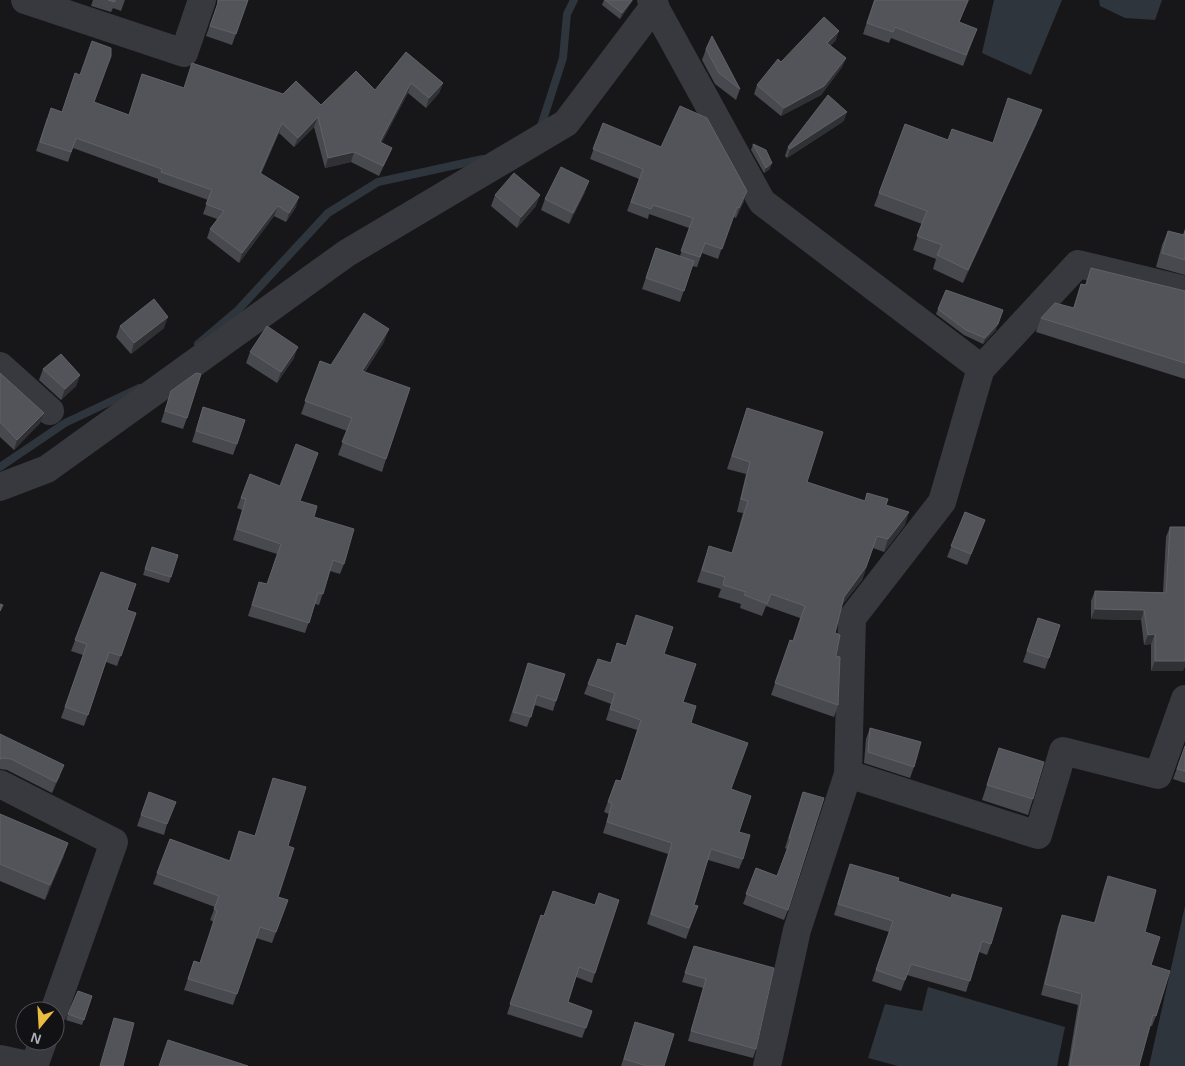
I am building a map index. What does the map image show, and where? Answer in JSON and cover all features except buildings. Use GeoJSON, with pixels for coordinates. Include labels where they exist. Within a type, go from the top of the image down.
{"type":"FeatureCollection","features":[{"type":"Feature","properties":{"kind":"street"},"geometry":{"type":"LineString","coordinates":[[25,0],[184,53],[202,0]]}},
{"type":"Feature","properties":{"kind":"street"},"geometry":{"type":"LineString","coordinates":[[0,487],[47,469],[347,253],[566,123],[653,3],[762,202],[981,368],[980,370]]}},
{"type":"Feature","properties":{"kind":"street"},"geometry":{"type":"LineString","coordinates":[[773,1065],[797,930],[848,774],[852,618],[942,502],[980,370],[1078,264],[1185,290]]}},
{"type":"Feature","properties":{"kind":"street"},"geometry":{"type":"LineString","coordinates":[[0,366],[50,410]]}},
{"type":"Feature","properties":{"kind":"street"},"geometry":{"type":"LineString","coordinates":[[848,774],[1038,835],[1062,751],[1158,775],[1185,699]]}},
{"type":"Feature","properties":{"kind":"street"},"geometry":{"type":"LineString","coordinates":[[0,784],[114,842],[58,1001]]}},
{"type":"Feature","properties":{"kind":"street"},"geometry":{"type":"LineString","coordinates":[[0,1059],[33,1066],[39,1051]]}},
{"type":"Feature","properties":{"kind":"shaded area"},"geometry":{"type":"Polygon","coordinates":[[[994,0],[1062,0],[1031,75],[982,53],[994,0]]]}},
{"type":"Feature","properties":{"kind":"shaded area"},"geometry":{"type":"Polygon","coordinates":[[[1099,0],[1162,0],[1155,20],[1125,18],[1100,6],[1099,0]]]}},
{"type":"Feature","properties":{"kind":"shaded area"},"geometry":{"type":"Polygon","coordinates":[[[1185,906],[1185,1066],[1149,1066],[1185,906]]]}},
{"type":"Feature","properties":{"kind":"shaded area"},"geometry":{"type":"Polygon","coordinates":[[[928,987],[1065,1027],[1057,1066],[898,1066],[868,1058],[885,1004],[922,1011],[928,987]]]}},
{"type":"Feature","properties":{"kind":"waterway"},"geometry":{"type":"LineString","coordinates":[[539,127],[541,126],[563,58],[567,14],[574,0]]}},
{"type":"Feature","properties":{"kind":"waterway"},"geometry":{"type":"LineString","coordinates":[[198,344],[238,310],[328,213],[378,182],[483,159]]}},
{"type":"Feature","properties":{"kind":"waterway"},"geometry":{"type":"LineString","coordinates":[[0,467],[65,423],[139,388]]}}]}
